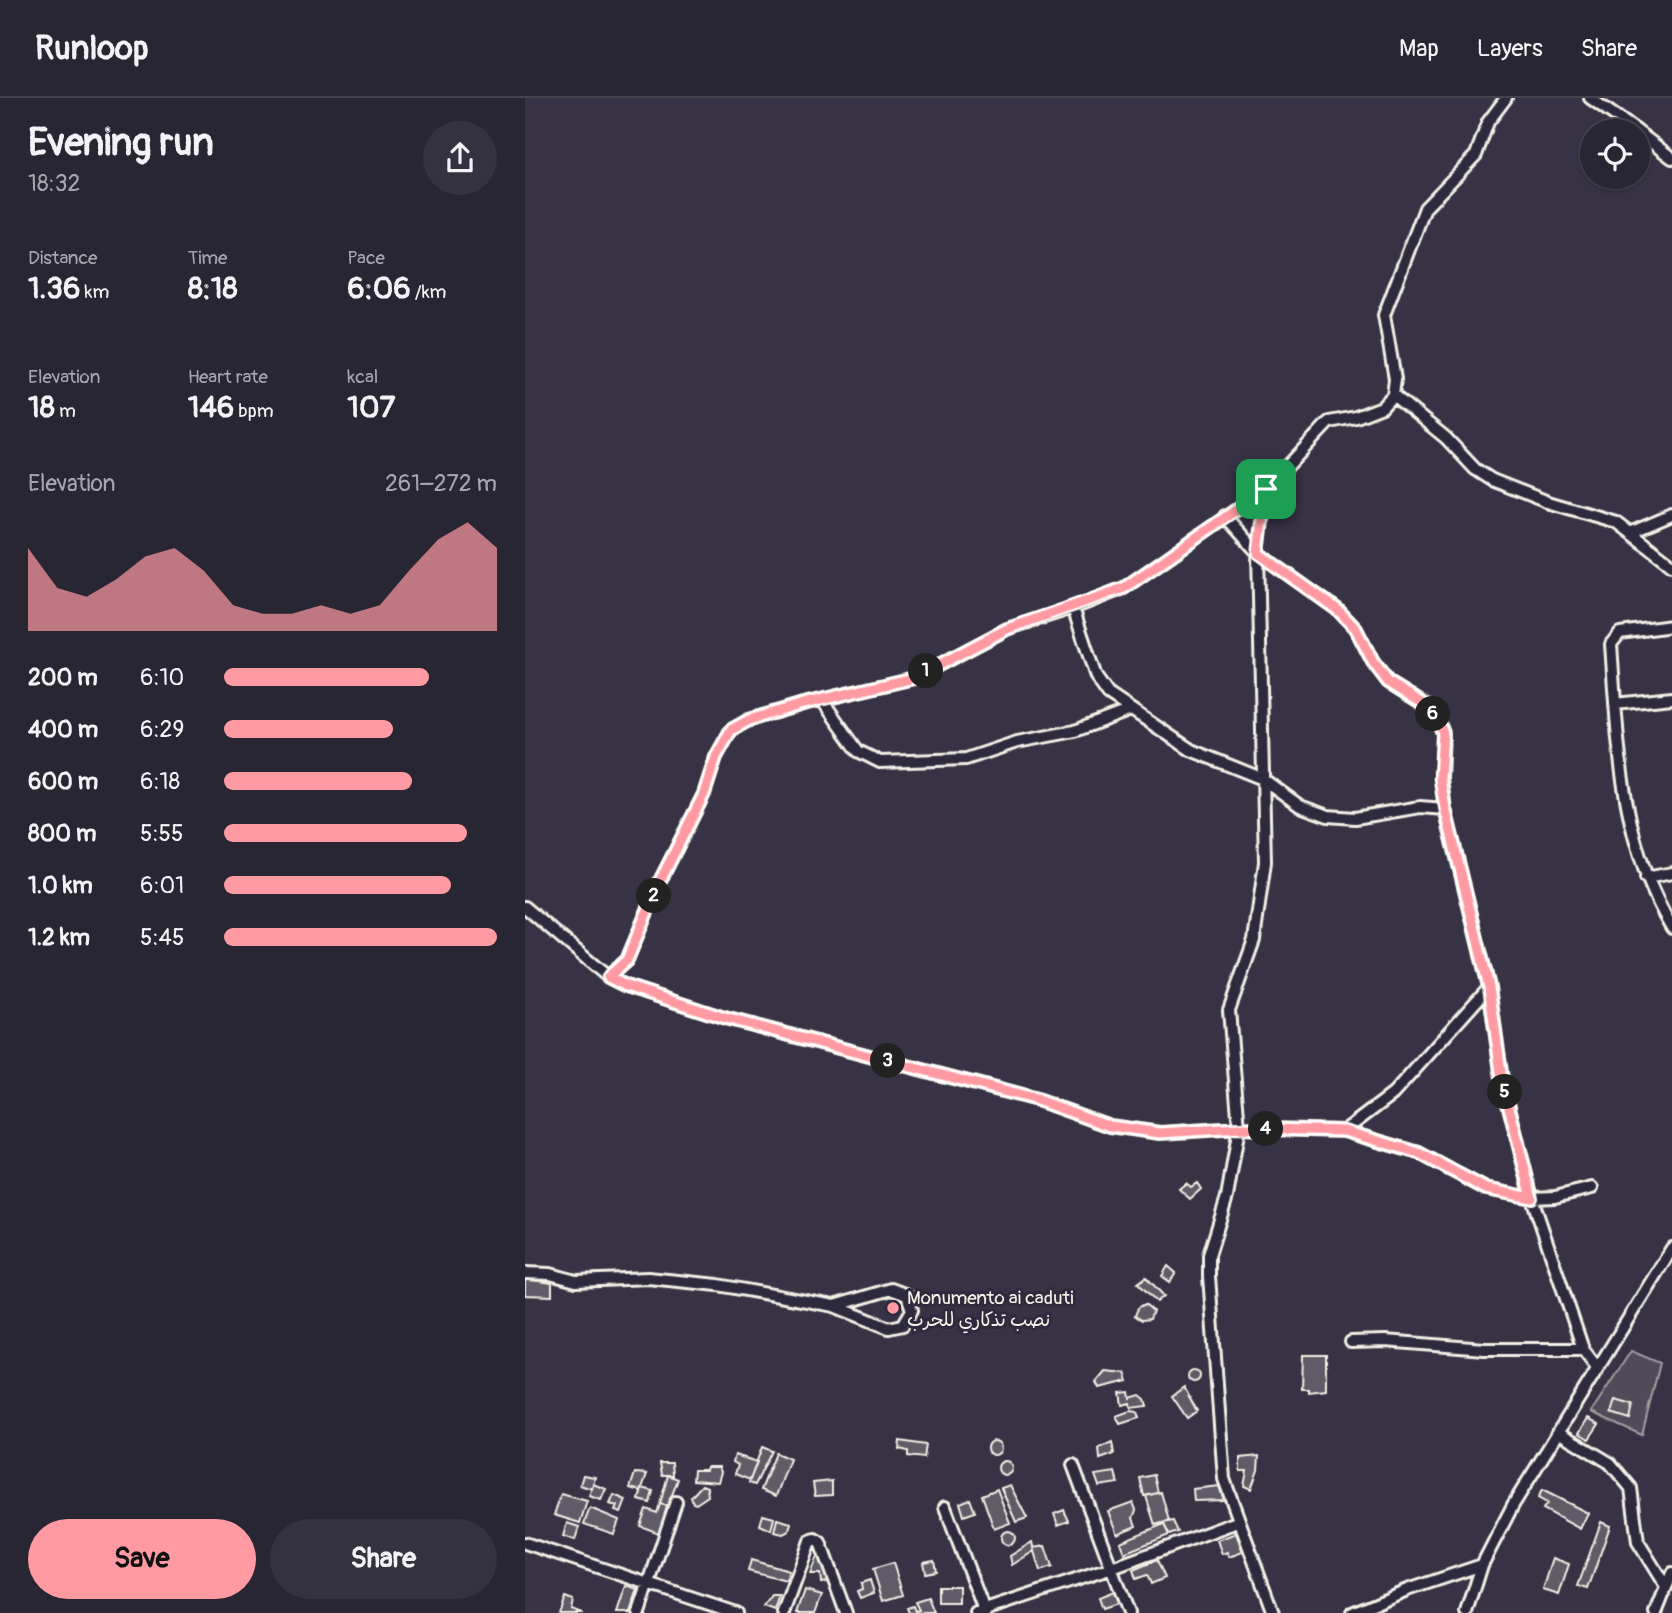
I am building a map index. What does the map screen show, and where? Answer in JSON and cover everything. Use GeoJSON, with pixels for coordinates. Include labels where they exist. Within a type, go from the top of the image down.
{"type":"FeatureCollection","features":[{"type":"Feature","properties":{"kind":"street"},"geometry":{"type":"LineString","coordinates":[[608,977],[627,960],[660,881],[704,794],[716,757],[731,730],[749,720],[914,678],[1007,629],[1124,588],[1266,489],[1329,422],[1356,418],[1382,407],[1393,395],[1395,379],[1384,315],[1425,208],[1476,155],[1488,122],[1506,98]]}},
{"type":"Feature","properties":{"kind":"street"},"geometry":{"type":"LineString","coordinates":[[1590,98],[1619,119]]}},
{"type":"Feature","properties":{"kind":"street"},"geometry":{"type":"LineString","coordinates":[[1650,142],[1672,158]]}},
{"type":"Feature","properties":{"kind":"street"},"geometry":{"type":"LineString","coordinates":[[1393,395],[1446,438],[1475,470],[1492,480],[1548,502],[1616,522],[1672,565]]}},
{"type":"Feature","properties":{"kind":"street"},"geometry":{"type":"LineString","coordinates":[[1266,489],[1258,553],[1265,862],[1254,940],[1229,1010],[1239,1128],[1227,1197],[1209,1255],[1209,1276],[1224,1479],[1237,1521],[1273,1613]]}},
{"type":"Feature","properties":{"kind":"street"},"geometry":{"type":"LineString","coordinates":[[1632,532],[1672,515]]}},
{"type":"Feature","properties":{"kind":"street"},"geometry":{"type":"LineString","coordinates":[[1225,516],[1258,553],[1338,610],[1356,629],[1373,662],[1388,682],[1427,706],[1438,720],[1443,733],[1440,778],[1445,808],[1489,987],[1502,1079],[1532,1198],[1583,1349],[1596,1366]]}},
{"type":"Feature","properties":{"kind":"street"},"geometry":{"type":"LineString","coordinates":[[1073,608],[1096,677],[1108,694],[1128,711],[1191,750],[1263,779],[1300,806],[1328,816],[1355,818],[1420,807],[1445,808]]}},
{"type":"Feature","properties":{"kind":"street"},"geometry":{"type":"LineString","coordinates":[[1672,626],[1620,633],[1611,644],[1616,739],[1628,814],[1654,900],[1672,928]]}},
{"type":"Feature","properties":{"kind":"street"},"geometry":{"type":"LineString","coordinates":[[1615,704],[1672,698]]}},
{"type":"Feature","properties":{"kind":"street"},"geometry":{"type":"LineString","coordinates":[[822,700],[858,751],[880,762],[966,758],[1017,741],[1075,731],[1128,711]]}},
{"type":"Feature","properties":{"kind":"street"},"geometry":{"type":"LineString","coordinates":[[1646,878],[1672,873]]}},
{"type":"Feature","properties":{"kind":"street"},"geometry":{"type":"LineString","coordinates":[[525,907],[608,977],[626,986],[725,1018],[1037,1100],[1110,1126],[1160,1133],[1239,1128],[1344,1131],[1419,1153],[1486,1189],[1532,1198],[1555,1198],[1592,1188]]}},
{"type":"Feature","properties":{"kind":"street"},"geometry":{"type":"LineString","coordinates":[[1344,1131],[1393,1094],[1489,987]]}},
{"type":"Feature","properties":{"kind":"street"},"geometry":{"type":"LineString","coordinates":[[1467,1613],[1482,1565],[1513,1505],[1596,1366],[1672,1248]]}},
{"type":"Feature","properties":{"kind":"street"},"geometry":{"type":"LineString","coordinates":[[525,1273],[550,1274],[576,1281],[678,1279],[834,1307],[894,1329],[908,1321],[912,1310],[907,1295],[891,1289],[834,1307]]}},
{"type":"Feature","properties":{"kind":"street"},"geometry":{"type":"LineString","coordinates":[[1351,1342],[1484,1349],[1583,1349]]}},
{"type":"Feature","properties":{"kind":"street"},"geometry":{"type":"LineString","coordinates":[[1558,1432],[1610,1463],[1631,1488],[1638,1542],[1666,1587]]}},
{"type":"Feature","properties":{"kind":"street"},"geometry":{"type":"LineString","coordinates":[[1073,1465],[1128,1613]]}},
{"type":"Feature","properties":{"kind":"street"},"geometry":{"type":"LineString","coordinates":[[639,1613],[676,1502]]}},
{"type":"Feature","properties":{"kind":"street"},"geometry":{"type":"LineString","coordinates":[[945,1507],[981,1612],[1112,1569],[1237,1521]]}},
{"type":"Feature","properties":{"kind":"street"},"geometry":{"type":"LineString","coordinates":[[784,1613],[810,1541],[815,1539],[820,1542],[846,1613]]}},
{"type":"Feature","properties":{"kind":"street"},"geometry":{"type":"LineString","coordinates":[[525,1543],[736,1613]]}},
{"type":"Feature","properties":{"kind":"street"},"geometry":{"type":"LineString","coordinates":[[1352,1613],[1408,1590],[1482,1565]]}},
{"type":"Feature","properties":{"kind":"street"},"geometry":{"type":"LineString","coordinates":[[1656,1613],[1672,1573]]}},
{"type":"Feature","properties":{"kind":"shaded area"},"geometry":{"type":"Polygon","coordinates":[[[1631,1351],[1660,1363],[1642,1435],[1591,1412],[1631,1351]]]}},
{"type":"Feature","properties":{"kind":"building"},"geometry":{"type":"Polygon","coordinates":[[[1186,1183],[1191,1187],[1197,1183],[1201,1189],[1190,1199],[1179,1189],[1186,1183]]]}},
{"type":"Feature","properties":{"kind":"building"},"geometry":{"type":"Polygon","coordinates":[[[1168,1266],[1176,1273],[1170,1282],[1162,1276],[1168,1266]]]}},
{"type":"Feature","properties":{"kind":"building"},"geometry":{"type":"Polygon","coordinates":[[[1146,1277],[1164,1296],[1157,1302],[1138,1283],[1146,1277]]]}},
{"type":"Feature","properties":{"kind":"building"},"geometry":{"type":"Polygon","coordinates":[[[525,1279],[552,1283],[552,1296],[525,1295],[525,1279]]]}},
{"type":"Feature","properties":{"kind":"building"},"geometry":{"type":"Polygon","coordinates":[[[1145,1304],[1153,1311],[1150,1319],[1142,1320],[1135,1316],[1138,1308],[1145,1304]]]}},
{"type":"Feature","properties":{"kind":"building"},"geometry":{"type":"Polygon","coordinates":[[[1303,1355],[1326,1355],[1326,1390],[1309,1392],[1309,1389],[1302,1389],[1303,1355]]]}},
{"type":"Feature","properties":{"kind":"building"},"geometry":{"type":"Polygon","coordinates":[[[1105,1371],[1125,1373],[1128,1381],[1099,1388],[1096,1382],[1105,1371]]]}},
{"type":"Feature","properties":{"kind":"building"},"geometry":{"type":"Polygon","coordinates":[[[1189,1371],[1199,1371],[1199,1381],[1189,1381],[1189,1371]]]}},
{"type":"Feature","properties":{"kind":"building"},"geometry":{"type":"Polygon","coordinates":[[[1184,1387],[1197,1411],[1187,1418],[1172,1396],[1184,1387]]]}},
{"type":"Feature","properties":{"kind":"building"},"geometry":{"type":"Polygon","coordinates":[[[1129,1392],[1130,1398],[1140,1395],[1147,1406],[1131,1408],[1130,1403],[1122,1405],[1120,1393],[1129,1392]]]}},
{"type":"Feature","properties":{"kind":"building"},"geometry":{"type":"Polygon","coordinates":[[[1615,1400],[1633,1405],[1630,1419],[1611,1413],[1615,1400]]]}},
{"type":"Feature","properties":{"kind":"building"},"geometry":{"type":"Polygon","coordinates":[[[1130,1411],[1137,1412],[1139,1418],[1120,1424],[1116,1416],[1130,1411]]]}},
{"type":"Feature","properties":{"kind":"building"},"geometry":{"type":"Polygon","coordinates":[[[1588,1418],[1599,1424],[1589,1439],[1579,1433],[1588,1418]]]}},
{"type":"Feature","properties":{"kind":"building"},"geometry":{"type":"Polygon","coordinates":[[[900,1441],[926,1445],[924,1458],[908,1456],[908,1451],[899,1449],[900,1441]]]}},
{"type":"Feature","properties":{"kind":"building"},"geometry":{"type":"Polygon","coordinates":[[[994,1441],[999,1443],[999,1453],[994,1455],[989,1453],[987,1448],[989,1443],[994,1441]]]}},
{"type":"Feature","properties":{"kind":"building"},"geometry":{"type":"Polygon","coordinates":[[[1112,1442],[1114,1454],[1100,1459],[1099,1448],[1112,1442]]]}},
{"type":"Feature","properties":{"kind":"building"},"geometry":{"type":"Polygon","coordinates":[[[762,1447],[772,1451],[755,1485],[749,1483],[762,1447]]]}},
{"type":"Feature","properties":{"kind":"building"},"geometry":{"type":"Polygon","coordinates":[[[776,1453],[790,1459],[776,1496],[761,1490],[776,1453]]]}},
{"type":"Feature","properties":{"kind":"building"},"geometry":{"type":"Polygon","coordinates":[[[735,1455],[757,1462],[750,1480],[735,1474],[738,1465],[733,1462],[735,1455]]]}},
{"type":"Feature","properties":{"kind":"building"},"geometry":{"type":"Polygon","coordinates":[[[1259,1456],[1258,1470],[1251,1489],[1244,1486],[1247,1471],[1240,1471],[1240,1458],[1259,1456]]]}},
{"type":"Feature","properties":{"kind":"building"},"geometry":{"type":"Polygon","coordinates":[[[1005,1461],[1010,1463],[1010,1473],[1005,1475],[1000,1473],[998,1468],[1000,1463],[1005,1461]]]}},
{"type":"Feature","properties":{"kind":"building"},"geometry":{"type":"Polygon","coordinates":[[[660,1463],[672,1463],[673,1475],[662,1475],[660,1463]]]}},
{"type":"Feature","properties":{"kind":"building"},"geometry":{"type":"Polygon","coordinates":[[[707,1467],[719,1467],[721,1472],[718,1482],[693,1480],[694,1470],[706,1470],[707,1467]]]}},
{"type":"Feature","properties":{"kind":"building"},"geometry":{"type":"Polygon","coordinates":[[[1115,1472],[1118,1483],[1099,1486],[1095,1475],[1115,1472]]]}},
{"type":"Feature","properties":{"kind":"building"},"geometry":{"type":"Polygon","coordinates":[[[635,1473],[647,1474],[641,1491],[630,1488],[635,1473]]]}},
{"type":"Feature","properties":{"kind":"building"},"geometry":{"type":"Polygon","coordinates":[[[583,1475],[595,1477],[592,1489],[580,1485],[583,1475]]]}},
{"type":"Feature","properties":{"kind":"building"},"geometry":{"type":"Polygon","coordinates":[[[668,1475],[678,1479],[668,1506],[660,1504],[668,1475]]]}},
{"type":"Feature","properties":{"kind":"building"},"geometry":{"type":"Polygon","coordinates":[[[1154,1475],[1158,1493],[1144,1496],[1140,1478],[1154,1475]]]}},
{"type":"Feature","properties":{"kind":"building"},"geometry":{"type":"Polygon","coordinates":[[[832,1481],[832,1495],[815,1496],[813,1483],[832,1481]]]}},
{"type":"Feature","properties":{"kind":"building"},"geometry":{"type":"Polygon","coordinates":[[[593,1484],[606,1489],[601,1500],[589,1496],[593,1484]]]}},
{"type":"Feature","properties":{"kind":"building"},"geometry":{"type":"Polygon","coordinates":[[[702,1485],[707,1487],[708,1496],[696,1504],[693,1503],[691,1497],[702,1485]]]}},
{"type":"Feature","properties":{"kind":"building"},"geometry":{"type":"Polygon","coordinates":[[[1010,1485],[1027,1518],[1016,1522],[1001,1488],[1010,1485]]]}},
{"type":"Feature","properties":{"kind":"building"},"geometry":{"type":"Polygon","coordinates":[[[1219,1486],[1224,1500],[1194,1501],[1193,1489],[1219,1486]]]}},
{"type":"Feature","properties":{"kind":"building"},"geometry":{"type":"Polygon","coordinates":[[[642,1488],[653,1491],[650,1503],[639,1500],[642,1488]]]}},
{"type":"Feature","properties":{"kind":"building"},"geometry":{"type":"Polygon","coordinates":[[[997,1489],[1010,1523],[994,1529],[982,1495],[997,1489]]]}},
{"type":"Feature","properties":{"kind":"building"},"geometry":{"type":"Polygon","coordinates":[[[1542,1490],[1588,1513],[1580,1529],[1543,1509],[1547,1503],[1538,1498],[1542,1490]]]}},
{"type":"Feature","properties":{"kind":"building"},"geometry":{"type":"Polygon","coordinates":[[[1161,1492],[1169,1521],[1155,1525],[1146,1496],[1161,1492]]]}},
{"type":"Feature","properties":{"kind":"building"},"geometry":{"type":"Polygon","coordinates":[[[561,1494],[587,1501],[580,1523],[554,1515],[561,1494]]]}},
{"type":"Feature","properties":{"kind":"building"},"geometry":{"type":"Polygon","coordinates":[[[614,1495],[626,1500],[621,1513],[615,1511],[617,1506],[610,1504],[614,1495]]]}},
{"type":"Feature","properties":{"kind":"building"},"geometry":{"type":"Polygon","coordinates":[[[970,1499],[975,1512],[964,1516],[960,1503],[970,1499]]]}},
{"type":"Feature","properties":{"kind":"building"},"geometry":{"type":"Polygon","coordinates":[[[1133,1502],[1136,1526],[1117,1534],[1108,1511],[1133,1502]]]}},
{"type":"Feature","properties":{"kind":"building"},"geometry":{"type":"Polygon","coordinates":[[[660,1504],[668,1506],[659,1533],[640,1526],[646,1509],[657,1513],[660,1504]]]}},
{"type":"Feature","properties":{"kind":"building"},"geometry":{"type":"Polygon","coordinates":[[[590,1508],[619,1520],[614,1534],[584,1524],[590,1508]]]}},
{"type":"Feature","properties":{"kind":"building"},"geometry":{"type":"Polygon","coordinates":[[[1064,1510],[1069,1521],[1058,1525],[1054,1514],[1064,1510]]]}},
{"type":"Feature","properties":{"kind":"building"},"geometry":{"type":"Polygon","coordinates":[[[763,1515],[774,1518],[771,1530],[760,1525],[763,1515]]]}},
{"type":"Feature","properties":{"kind":"building"},"geometry":{"type":"Polygon","coordinates":[[[777,1519],[791,1523],[789,1531],[783,1534],[774,1532],[777,1519]]]}},
{"type":"Feature","properties":{"kind":"building"},"geometry":{"type":"Polygon","coordinates":[[[1173,1521],[1178,1532],[1169,1535],[1163,1523],[1173,1521]]]}},
{"type":"Feature","properties":{"kind":"building"},"geometry":{"type":"Polygon","coordinates":[[[1601,1522],[1610,1526],[1588,1589],[1578,1586],[1601,1522]]]}},
{"type":"Feature","properties":{"kind":"building"},"geometry":{"type":"Polygon","coordinates":[[[567,1523],[579,1527],[575,1540],[563,1536],[567,1523]]]}},
{"type":"Feature","properties":{"kind":"building"},"geometry":{"type":"Polygon","coordinates":[[[1164,1524],[1169,1535],[1124,1553],[1120,1542],[1164,1524]]]}},
{"type":"Feature","properties":{"kind":"building"},"geometry":{"type":"Polygon","coordinates":[[[1008,1531],[1013,1533],[1013,1543],[1008,1545],[1003,1543],[1001,1538],[1003,1533],[1008,1531]]]}},
{"type":"Feature","properties":{"kind":"building"},"geometry":{"type":"Polygon","coordinates":[[[1236,1533],[1243,1552],[1229,1557],[1227,1552],[1222,1554],[1217,1540],[1236,1533]]]}},
{"type":"Feature","properties":{"kind":"building"},"geometry":{"type":"Polygon","coordinates":[[[1032,1542],[1034,1551],[1012,1565],[1010,1556],[1032,1542]]]}},
{"type":"Feature","properties":{"kind":"building"},"geometry":{"type":"Polygon","coordinates":[[[1045,1546],[1052,1567],[1040,1571],[1033,1548],[1045,1546]]]}},
{"type":"Feature","properties":{"kind":"building"},"geometry":{"type":"Polygon","coordinates":[[[819,1551],[831,1581],[821,1583],[820,1574],[810,1574],[819,1551]]]}},
{"type":"Feature","properties":{"kind":"building"},"geometry":{"type":"Polygon","coordinates":[[[1553,1558],[1569,1564],[1559,1595],[1543,1590],[1553,1558]]]}},
{"type":"Feature","properties":{"kind":"building"},"geometry":{"type":"Polygon","coordinates":[[[751,1560],[789,1571],[786,1581],[748,1571],[751,1560]]]}},
{"type":"Feature","properties":{"kind":"building"},"geometry":{"type":"Polygon","coordinates":[[[934,1560],[936,1571],[925,1573],[923,1562],[934,1560]]]}},
{"type":"Feature","properties":{"kind":"building"},"geometry":{"type":"Polygon","coordinates":[[[1157,1560],[1165,1578],[1151,1584],[1147,1575],[1136,1579],[1133,1570],[1157,1560]]]}},
{"type":"Feature","properties":{"kind":"building"},"geometry":{"type":"Polygon","coordinates":[[[893,1563],[903,1595],[883,1601],[873,1569],[893,1563]]]}},
{"type":"Feature","properties":{"kind":"building"},"geometry":{"type":"Polygon","coordinates":[[[870,1580],[874,1593],[860,1598],[857,1591],[862,1589],[861,1583],[870,1580]]]}},
{"type":"Feature","properties":{"kind":"building"},"geometry":{"type":"Polygon","coordinates":[[[626,1586],[638,1590],[630,1613],[617,1613],[626,1586]]]}},
{"type":"Feature","properties":{"kind":"building"},"geometry":{"type":"Polygon","coordinates":[[[938,1586],[959,1586],[959,1603],[938,1603],[938,1586]]]}},
{"type":"Feature","properties":{"kind":"building"},"geometry":{"type":"Polygon","coordinates":[[[805,1590],[822,1595],[815,1613],[797,1613],[805,1590]]]}},
{"type":"Feature","properties":{"kind":"building"},"geometry":{"type":"Polygon","coordinates":[[[1113,1592],[1117,1604],[1102,1609],[1098,1598],[1113,1592]]]}},
{"type":"Feature","properties":{"kind":"building"},"geometry":{"type":"Polygon","coordinates":[[[772,1596],[780,1596],[775,1611],[764,1607],[772,1596]]]}},
{"type":"Feature","properties":{"kind":"building"},"geometry":{"type":"Polygon","coordinates":[[[565,1597],[573,1600],[571,1609],[582,1613],[559,1613],[565,1597]]]}},
{"type":"Feature","properties":{"kind":"building"},"geometry":{"type":"Polygon","coordinates":[[[928,1598],[934,1613],[909,1613],[907,1608],[913,1606],[915,1611],[919,1610],[915,1602],[928,1598]]]}},
{"type":"Feature","properties":{"kind":"place","name":"Monumento ai caduti نصب تذكاري للحرب"},"geometry":{"type":"Point","coordinates":[893,1308]}},
{"type":"Feature","properties":{"kind":"route"},"geometry":{"type":"LineString","coordinates":[[1266,489],[1260,519],[1258,553],[1338,610],[1356,629],[1373,662],[1388,682],[1427,706],[1438,720],[1443,733],[1440,778],[1445,808],[1489,987],[1502,1079],[1532,1198],[1486,1189],[1419,1153],[1344,1131],[1239,1128],[1160,1133],[1110,1126],[1037,1100],[725,1018],[626,986],[608,977],[627,960],[660,881],[704,794],[716,757],[731,730],[749,720],[803,704],[914,678],[1007,629],[1124,588],[1266,489]]}}]}
